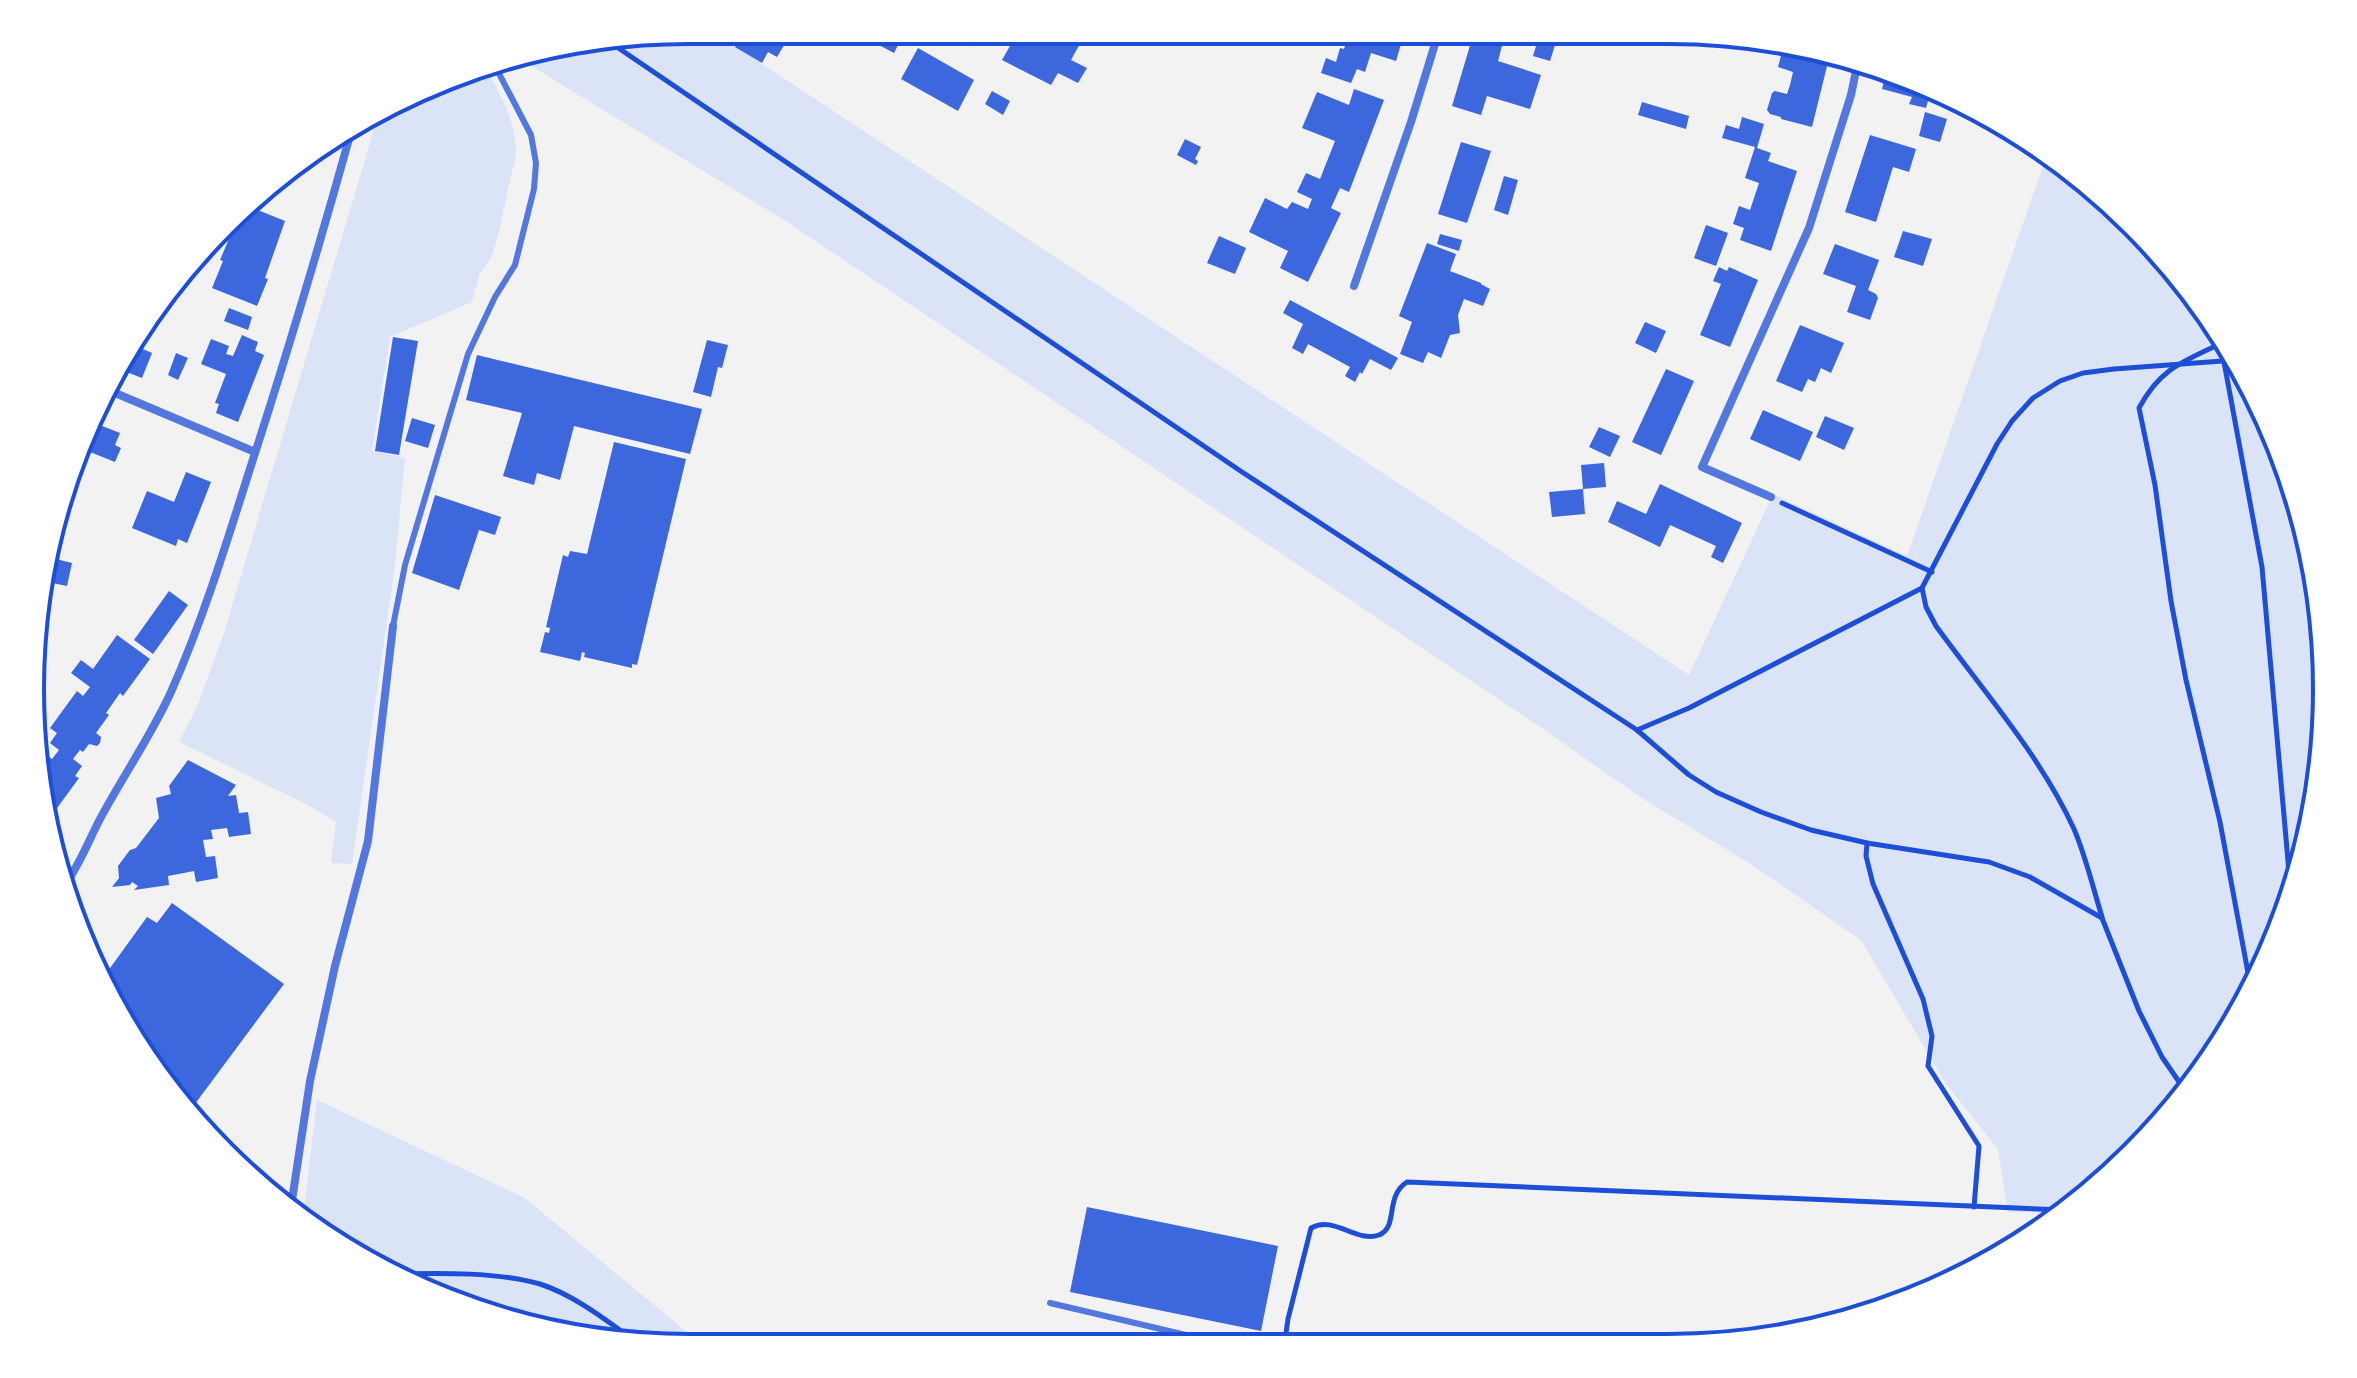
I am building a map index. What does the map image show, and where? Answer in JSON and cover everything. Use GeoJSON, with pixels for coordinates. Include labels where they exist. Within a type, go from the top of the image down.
{"type":"FeatureCollection","features":[{"type":"Feature","properties":{"kind":"street"},"geometry":{"type":"LineString","coordinates":[[1354,286],[1435,44]]}},
{"type":"Feature","properties":{"kind":"street"},"geometry":{"type":"LineString","coordinates":[[1771,497],[1702,467],[1809,228],[1856,72]]}},
{"type":"Feature","properties":{"kind":"street"},"geometry":{"type":"LineString","coordinates":[[72,876],[100,819],[147,741],[171,691],[221,558],[348,142]]}},
{"type":"Feature","properties":{"kind":"street"},"geometry":{"type":"LineString","coordinates":[[116,393],[255,452]]}},
{"type":"Feature","properties":{"kind":"street"},"geometry":{"type":"LineString","coordinates":[[292,1198],[310,1081],[335,966],[368,841],[393,626]]}},
{"type":"Feature","properties":{"kind":"lane"},"geometry":{"type":"LineString","coordinates":[[393,626],[403,574],[468,354],[495,297],[515,265],[534,189],[536,163],[531,135],[499,73]]}},
{"type":"Feature","properties":{"kind":"lane"},"geometry":{"type":"LineString","coordinates":[[1050,1303],[1182,1334]]}},
{"type":"Feature","properties":{"kind":"path"},"geometry":{"type":"LineString","coordinates":[[619,48],[1242,472],[1637,730],[1664,756],[1716,792],[1811,830],[1867,843],[1989,862],[2030,877],[2102,918]]}},
{"type":"Feature","properties":{"kind":"path"},"geometry":{"type":"LineString","coordinates":[[2214,347],[2173,366],[2150,388],[2139,408],[2155,485],[2176,627],[2220,822],[2248,971]]}},
{"type":"Feature","properties":{"kind":"path"},"geometry":{"type":"LineString","coordinates":[[1637,730],[1689,708],[1922,588],[2012,421],[2033,398],[2060,381],[2083,373],[2224,362]]}},
{"type":"Feature","properties":{"kind":"path"},"geometry":{"type":"LineString","coordinates":[[2224,362],[2262,567],[2288,865]]}},
{"type":"Feature","properties":{"kind":"path"},"geometry":{"type":"LineString","coordinates":[[1771,497],[1932,572]]}},
{"type":"Feature","properties":{"kind":"path"},"geometry":{"type":"LineString","coordinates":[[1922,588],[1926,607],[1936,626],[2036,763],[2062,806],[2075,832],[2102,918],[2139,1011],[2162,1057],[2180,1083]]}},
{"type":"Feature","properties":{"kind":"path"},"geometry":{"type":"LineString","coordinates":[[1867,843],[1866,856],[1873,884],[1925,1009],[1932,1036],[1928,1066],[1979,1146],[1974,1207]]}},
{"type":"Feature","properties":{"kind":"path"},"geometry":{"type":"LineString","coordinates":[[1286,1334],[1311,1228],[1328,1224],[1377,1236],[1387,1230],[1398,1188],[1407,1182],[2049,1210]]}},
{"type":"Feature","properties":{"kind":"path"},"geometry":{"type":"LineString","coordinates":[[420,1275],[494,1277],[542,1285],[578,1302],[618,1330]]}},
{"type":"Feature","properties":{"kind":"shaded area"},"geometry":{"type":"Polygon","coordinates":[[[732,44],[1689,675],[1773,494],[1907,556],[2043,165],[2124,233],[2180,296],[2204,331],[2227,367],[2264,442],[2279,482],[2301,563],[2312,647],[2313,689],[2312,731],[2301,815],[2279,896],[2264,936],[2227,1012],[2180,1082],[2124,1145],[2093,1174],[2044,1213],[2008,1212],[1998,1149],[1946,1084],[1861,940],[1749,863],[1643,799],[787,222],[529,64],[563,56],[647,45],[732,44]]]}},
{"type":"Feature","properties":{"kind":"shaded area"},"geometry":{"type":"Polygon","coordinates":[[[490,76],[509,116],[516,144],[491,258],[479,275],[472,302],[390,337],[372,451],[405,458],[395,566],[352,864],[331,863],[336,822],[308,805],[179,742],[196,709],[223,636],[375,125],[442,93],[490,76]]]}},
{"type":"Feature","properties":{"kind":"shaded area"},"geometry":{"type":"Polygon","coordinates":[[[317,1100],[525,1198],[689,1334],[647,1333],[563,1322],[482,1300],[442,1285],[366,1248],[304,1207],[317,1100]]]}},
{"type":"Feature","properties":{"kind":"building"},"geometry":{"type":"Polygon","coordinates":[[[737,44],[785,44],[777,57],[768,52],[762,63],[735,47],[737,44]]]}},
{"type":"Feature","properties":{"kind":"building"},"geometry":{"type":"Polygon","coordinates":[[[877,44],[898,44],[894,53],[877,44]]]}},
{"type":"Feature","properties":{"kind":"building"},"geometry":{"type":"Polygon","coordinates":[[[1011,44],[1080,44],[1071,60],[1087,68],[1078,83],[1058,73],[1051,85],[1002,60],[1011,44]]]}},
{"type":"Feature","properties":{"kind":"building"},"geometry":{"type":"Polygon","coordinates":[[[1346,44],[1401,44],[1396,61],[1371,53],[1365,72],[1357,69],[1351,83],[1321,73],[1326,58],[1336,62],[1340,48],[1344,49],[1346,44]]]}},
{"type":"Feature","properties":{"kind":"building"},"geometry":{"type":"Polygon","coordinates":[[[1470,44],[1502,44],[1498,61],[1541,75],[1530,109],[1487,96],[1481,115],[1452,106],[1470,44]]]}},
{"type":"Feature","properties":{"kind":"building"},"geometry":{"type":"Polygon","coordinates":[[[1537,44],[1555,44],[1550,61],[1533,56],[1537,44]]]}},
{"type":"Feature","properties":{"kind":"building"},"geometry":{"type":"Polygon","coordinates":[[[918,48],[974,80],[958,111],[901,79],[918,48]]]}},
{"type":"Feature","properties":{"kind":"building"},"geometry":{"type":"Polygon","coordinates":[[[1781,54],[1827,64],[1812,127],[1781,119],[1767,110],[1772,93],[1787,94],[1790,85],[1793,72],[1778,67],[1781,54]]]}},
{"type":"Feature","properties":{"kind":"building"},"geometry":{"type":"Polygon","coordinates":[[[1884,81],[1915,93],[1928,99],[1926,108],[1909,104],[1912,97],[1882,89],[1884,81]]]}},
{"type":"Feature","properties":{"kind":"building"},"geometry":{"type":"Polygon","coordinates":[[[1354,89],[1384,100],[1349,192],[1340,188],[1331,208],[1341,213],[1308,282],[1280,268],[1288,251],[1249,232],[1265,198],[1287,209],[1292,202],[1308,209],[1312,199],[1297,192],[1306,173],[1320,179],[1335,141],[1302,128],[1317,92],[1349,105],[1354,89]]]}},
{"type":"Feature","properties":{"kind":"building"},"geometry":{"type":"Polygon","coordinates":[[[992,91],[1010,101],[1003,115],[985,104],[992,91]]]}},
{"type":"Feature","properties":{"kind":"building"},"geometry":{"type":"Polygon","coordinates":[[[1642,102],[1689,116],[1686,129],[1638,115],[1642,102]]]}},
{"type":"Feature","properties":{"kind":"building"},"geometry":{"type":"Polygon","coordinates":[[[1925,112],[1947,119],[1940,142],[1919,136],[1925,112]]]}},
{"type":"Feature","properties":{"kind":"building"},"geometry":{"type":"Polygon","coordinates":[[[1742,117],[1764,124],[1757,148],[1771,153],[1768,161],[1797,171],[1771,251],[1740,240],[1744,228],[1733,224],[1739,206],[1750,210],[1759,183],[1745,178],[1755,147],[1722,138],[1726,125],[1739,129],[1742,117]]]}},
{"type":"Feature","properties":{"kind":"building"},"geometry":{"type":"Polygon","coordinates":[[[1870,135],[1916,149],[1909,172],[1893,167],[1876,222],[1845,212],[1870,135]]]}},
{"type":"Feature","properties":{"kind":"building"},"geometry":{"type":"Polygon","coordinates":[[[1185,139],[1201,147],[1195,159],[1198,161],[1196,165],[1177,155],[1185,139]]]}},
{"type":"Feature","properties":{"kind":"building"},"geometry":{"type":"Polygon","coordinates":[[[1461,142],[1491,151],[1467,223],[1438,214],[1461,142]]]}},
{"type":"Feature","properties":{"kind":"building"},"geometry":{"type":"Polygon","coordinates":[[[1504,176],[1518,180],[1508,215],[1494,210],[1504,176]]]}},
{"type":"Feature","properties":{"kind":"building"},"geometry":{"type":"Polygon","coordinates":[[[258,210],[285,221],[257,306],[212,288],[223,261],[220,260],[230,236],[258,210]]]}},
{"type":"Feature","properties":{"kind":"building"},"geometry":{"type":"Polygon","coordinates":[[[1706,225],[1728,233],[1716,266],[1694,258],[1706,225]]]}},
{"type":"Feature","properties":{"kind":"building"},"geometry":{"type":"Polygon","coordinates":[[[1903,231],[1932,239],[1923,266],[1894,257],[1903,231]]]}},
{"type":"Feature","properties":{"kind":"building"},"geometry":{"type":"Polygon","coordinates":[[[1440,234],[1462,240],[1459,251],[1437,244],[1440,234]]]}},
{"type":"Feature","properties":{"kind":"building"},"geometry":{"type":"Polygon","coordinates":[[[1219,236],[1246,248],[1235,274],[1207,263],[1219,236]]]}},
{"type":"Feature","properties":{"kind":"building"},"geometry":{"type":"Polygon","coordinates":[[[1427,243],[1456,254],[1450,271],[1490,289],[1483,306],[1464,299],[1458,315],[1460,333],[1450,335],[1441,358],[1428,352],[1423,363],[1400,354],[1412,322],[1399,316],[1427,243]]]}},
{"type":"Feature","properties":{"kind":"building"},"geometry":{"type":"Polygon","coordinates":[[[1835,244],[1879,260],[1868,290],[1878,298],[1870,320],[1847,312],[1856,286],[1823,274],[1835,244]]]}},
{"type":"Feature","properties":{"kind":"building"},"geometry":{"type":"Polygon","coordinates":[[[1719,267],[1727,271],[1729,267],[1758,280],[1730,347],[1700,335],[1721,284],[1713,281],[1719,267]]]}},
{"type":"Feature","properties":{"kind":"building"},"geometry":{"type":"Polygon","coordinates":[[[1290,300],[1398,358],[1391,370],[1370,359],[1355,382],[1345,376],[1350,367],[1308,344],[1303,354],[1292,348],[1303,324],[1283,313],[1290,300]]]}},
{"type":"Feature","properties":{"kind":"building"},"geometry":{"type":"Polygon","coordinates":[[[229,308],[252,317],[248,330],[224,321],[229,308]]]}},
{"type":"Feature","properties":{"kind":"building"},"geometry":{"type":"Polygon","coordinates":[[[1645,322],[1666,331],[1656,353],[1635,343],[1645,322]]]}},
{"type":"Feature","properties":{"kind":"building"},"geometry":{"type":"Polygon","coordinates":[[[1800,325],[1844,343],[1831,373],[1821,368],[1815,382],[1808,379],[1802,392],[1776,381],[1800,325]]]}},
{"type":"Feature","properties":{"kind":"building"},"geometry":{"type":"Polygon","coordinates":[[[242,335],[258,342],[255,351],[264,355],[238,422],[216,413],[219,404],[215,403],[226,374],[201,364],[211,339],[229,346],[226,354],[233,356],[242,335]]]}},
{"type":"Feature","properties":{"kind":"building"},"geometry":{"type":"Polygon","coordinates":[[[393,337],[418,341],[399,455],[375,451],[393,337]]]}},
{"type":"Feature","properties":{"kind":"building"},"geometry":{"type":"Polygon","coordinates":[[[707,340],[728,345],[722,368],[718,367],[711,397],[693,392],[707,340]]]}},
{"type":"Feature","properties":{"kind":"building"},"geometry":{"type":"Polygon","coordinates":[[[142,348],[152,353],[142,378],[127,372],[142,348]]]}},
{"type":"Feature","properties":{"kind":"building"},"geometry":{"type":"Polygon","coordinates":[[[176,353],[188,358],[178,380],[168,375],[176,353]]]}},
{"type":"Feature","properties":{"kind":"building"},"geometry":{"type":"Polygon","coordinates":[[[477,355],[702,409],[690,454],[574,426],[560,480],[537,473],[534,485],[503,476],[522,413],[466,400],[477,355]]]}},
{"type":"Feature","properties":{"kind":"building"},"geometry":{"type":"Polygon","coordinates":[[[1666,369],[1694,381],[1661,455],[1632,442],[1666,369]]]}},
{"type":"Feature","properties":{"kind":"building"},"geometry":{"type":"Polygon","coordinates":[[[1763,410],[1813,432],[1800,461],[1750,439],[1763,410]]]}},
{"type":"Feature","properties":{"kind":"building"},"geometry":{"type":"Polygon","coordinates":[[[1825,416],[1854,428],[1844,450],[1816,437],[1825,416]]]}},
{"type":"Feature","properties":{"kind":"building"},"geometry":{"type":"Polygon","coordinates":[[[412,418],[435,425],[428,448],[405,441],[412,418]]]}},
{"type":"Feature","properties":{"kind":"building"},"geometry":{"type":"Polygon","coordinates":[[[101,425],[120,433],[115,445],[121,448],[115,462],[89,452],[101,425]]]}},
{"type":"Feature","properties":{"kind":"building"},"geometry":{"type":"Polygon","coordinates":[[[1599,427],[1620,436],[1610,457],[1589,447],[1599,427]]]}},
{"type":"Feature","properties":{"kind":"building"},"geometry":{"type":"Polygon","coordinates":[[[614,442],[686,459],[637,665],[632,664],[632,668],[584,657],[585,653],[582,652],[580,661],[540,652],[545,632],[549,633],[550,628],[546,627],[563,555],[568,557],[570,551],[587,554],[614,442]]]}},
{"type":"Feature","properties":{"kind":"building"},"geometry":{"type":"Polygon","coordinates":[[[1604,463],[1606,487],[1583,489],[1581,465],[1604,463]]]}},
{"type":"Feature","properties":{"kind":"building"},"geometry":{"type":"Polygon","coordinates":[[[186,472],[211,482],[187,543],[178,539],[176,546],[132,528],[147,491],[174,502],[186,472]]]}},
{"type":"Feature","properties":{"kind":"building"},"geometry":{"type":"Polygon","coordinates":[[[1660,484],[1742,523],[1723,563],[1711,557],[1716,546],[1670,525],[1660,547],[1608,522],[1617,501],[1646,514],[1660,484]]]}},
{"type":"Feature","properties":{"kind":"building"},"geometry":{"type":"Polygon","coordinates":[[[1583,489],[1585,514],[1552,517],[1549,492],[1583,489]]]}},
{"type":"Feature","properties":{"kind":"building"},"geometry":{"type":"Polygon","coordinates":[[[435,495],[501,517],[495,535],[479,530],[459,590],[412,573],[435,495]]]}},
{"type":"Feature","properties":{"kind":"building"},"geometry":{"type":"Polygon","coordinates":[[[57,559],[72,563],[67,586],[53,583],[57,559]]]}},
{"type":"Feature","properties":{"kind":"building"},"geometry":{"type":"Polygon","coordinates":[[[169,591],[188,605],[153,654],[134,640],[169,591]]]}},
{"type":"Feature","properties":{"kind":"building"},"geometry":{"type":"Polygon","coordinates":[[[117,635],[150,659],[123,696],[120,693],[106,713],[109,715],[96,733],[101,737],[100,743],[97,746],[89,744],[73,759],[82,766],[75,776],[79,778],[55,810],[48,756],[52,759],[59,750],[50,743],[57,733],[50,728],[77,691],[83,696],[90,687],[71,673],[81,660],[93,669],[117,635]]]}},
{"type":"Feature","properties":{"kind":"building"},"geometry":{"type":"Polygon","coordinates":[[[188,760],[236,785],[228,796],[236,795],[239,813],[248,812],[251,834],[229,837],[227,828],[211,830],[213,839],[203,840],[206,857],[215,856],[218,878],[196,882],[194,871],[168,876],[169,885],[134,890],[138,886],[132,882],[130,885],[112,887],[119,878],[118,866],[159,818],[156,798],[171,794],[169,786],[188,760]]]}},
{"type":"Feature","properties":{"kind":"building"},"geometry":{"type":"Polygon","coordinates":[[[172,903],[284,984],[195,1104],[130,1012],[109,970],[147,917],[157,923],[172,903]]]}},
{"type":"Feature","properties":{"kind":"building"},"geometry":{"type":"Polygon","coordinates":[[[1087,1207],[1278,1246],[1261,1331],[1070,1292],[1087,1207]]]}}]}
